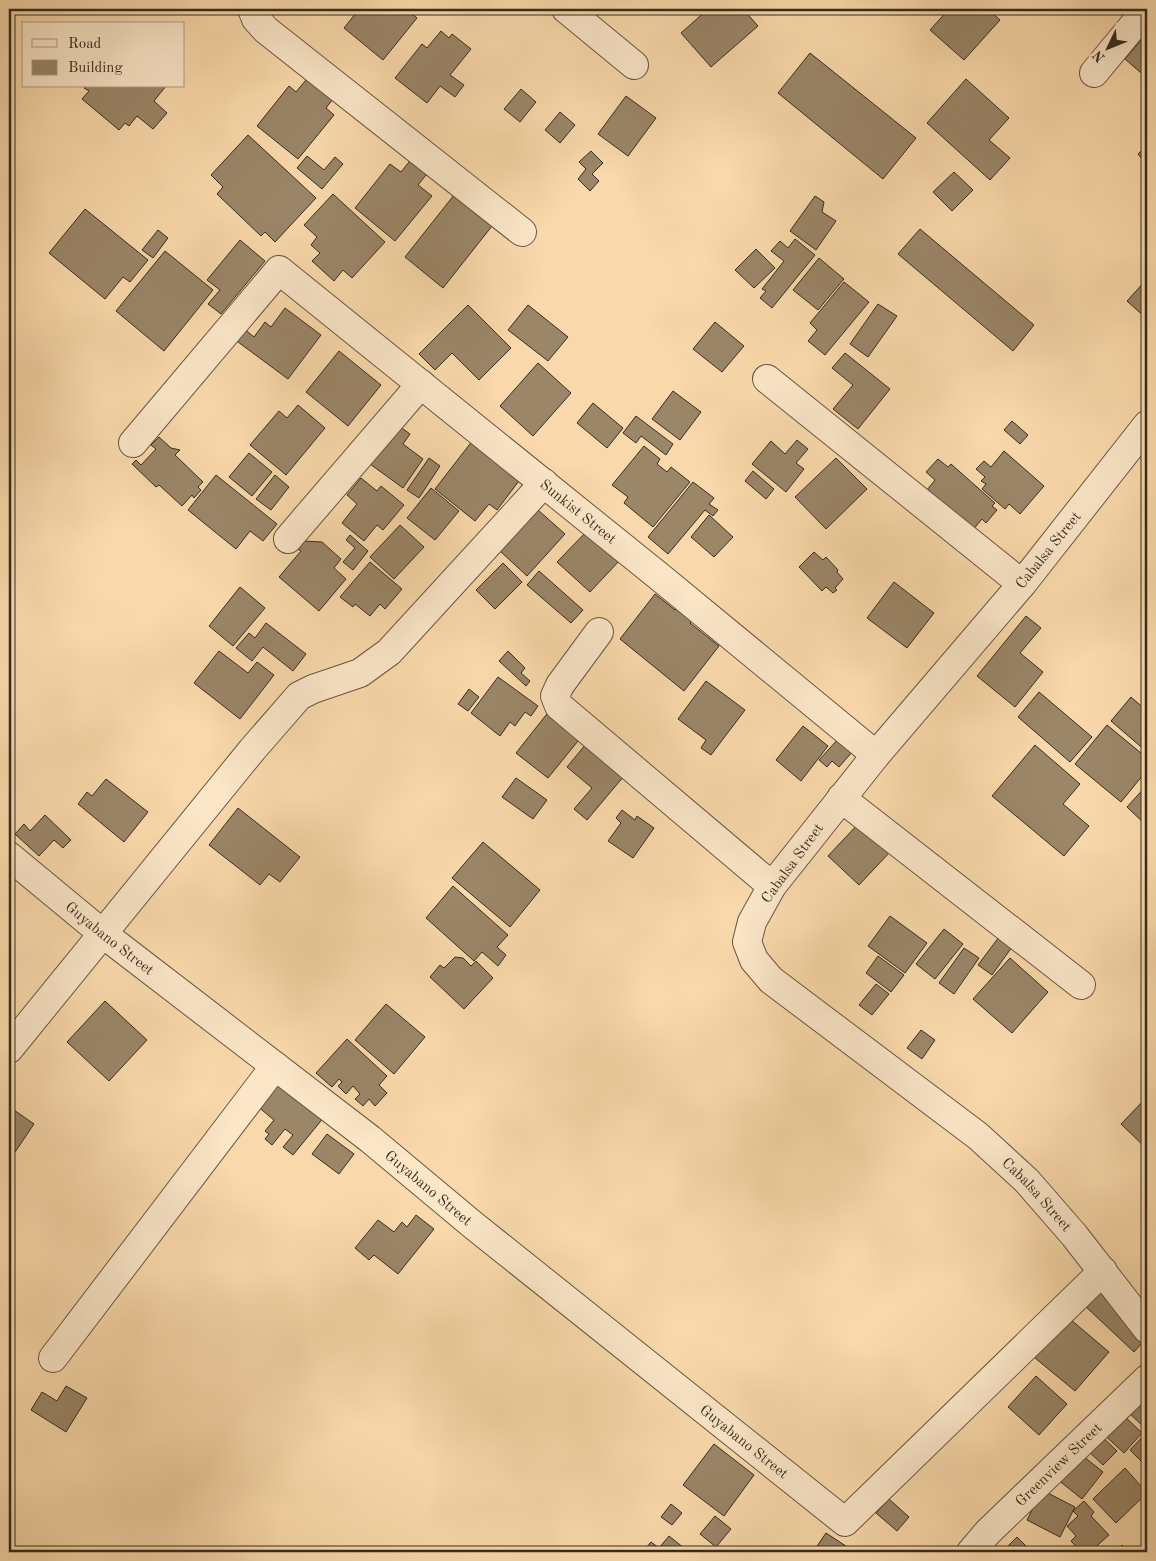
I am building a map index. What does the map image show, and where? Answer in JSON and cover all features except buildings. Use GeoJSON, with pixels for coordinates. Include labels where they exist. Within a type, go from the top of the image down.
{"type":"FeatureCollection","features":[{"type":"Feature","properties":{"kind":"street"},"geometry":{"type":"LineString","coordinates":[[252,9],[256,19],[266,30],[522,232]]}},
{"type":"Feature","properties":{"kind":"street"},"geometry":{"type":"LineString","coordinates":[[566,9],[634,65]]}},
{"type":"Feature","properties":{"kind":"street"},"geometry":{"type":"LineString","coordinates":[[1094,73],[1147,9]]}},
{"type":"Feature","properties":{"kind":"street","name":"Sunkist Street"},"geometry":{"type":"LineString","coordinates":[[133,443],[279,270],[544,483],[876,755]]}},
{"type":"Feature","properties":{"kind":"street"},"geometry":{"type":"LineString","coordinates":[[767,379],[1022,584]]}},
{"type":"Feature","properties":{"kind":"street"},"geometry":{"type":"LineString","coordinates":[[288,539],[421,384]]}},
{"type":"Feature","properties":{"kind":"street","name":"Cabalsa Street"},"geometry":{"type":"LineString","coordinates":[[1147,426],[1022,584],[876,755],[772,886],[752,922],[747,942],[754,960],[771,980],[978,1136],[1027,1181],[1103,1271],[1147,1329]]}},
{"type":"Feature","properties":{"kind":"street"},"geometry":{"type":"LineString","coordinates":[[9,1050],[252,750],[300,696],[313,689],[360,673],[389,652],[544,483]]}},
{"type":"Feature","properties":{"kind":"street"},"geometry":{"type":"LineString","coordinates":[[598,632],[560,685],[555,696],[559,706],[772,886]]}},
{"type":"Feature","properties":{"kind":"street"},"geometry":{"type":"LineString","coordinates":[[841,798],[1081,985]]}},
{"type":"Feature","properties":{"kind":"street","name":"Guyabano Street"},"geometry":{"type":"LineString","coordinates":[[9,856],[102,933],[370,1139],[480,1232],[845,1522],[1103,1271]]}},
{"type":"Feature","properties":{"kind":"street"},"geometry":{"type":"LineString","coordinates":[[53,1358],[275,1066]]}},
{"type":"Feature","properties":{"kind":"street","name":"Greenview Street"},"geometry":{"type":"LineString","coordinates":[[971,1552],[988,1532],[1147,1379]]}}]}
